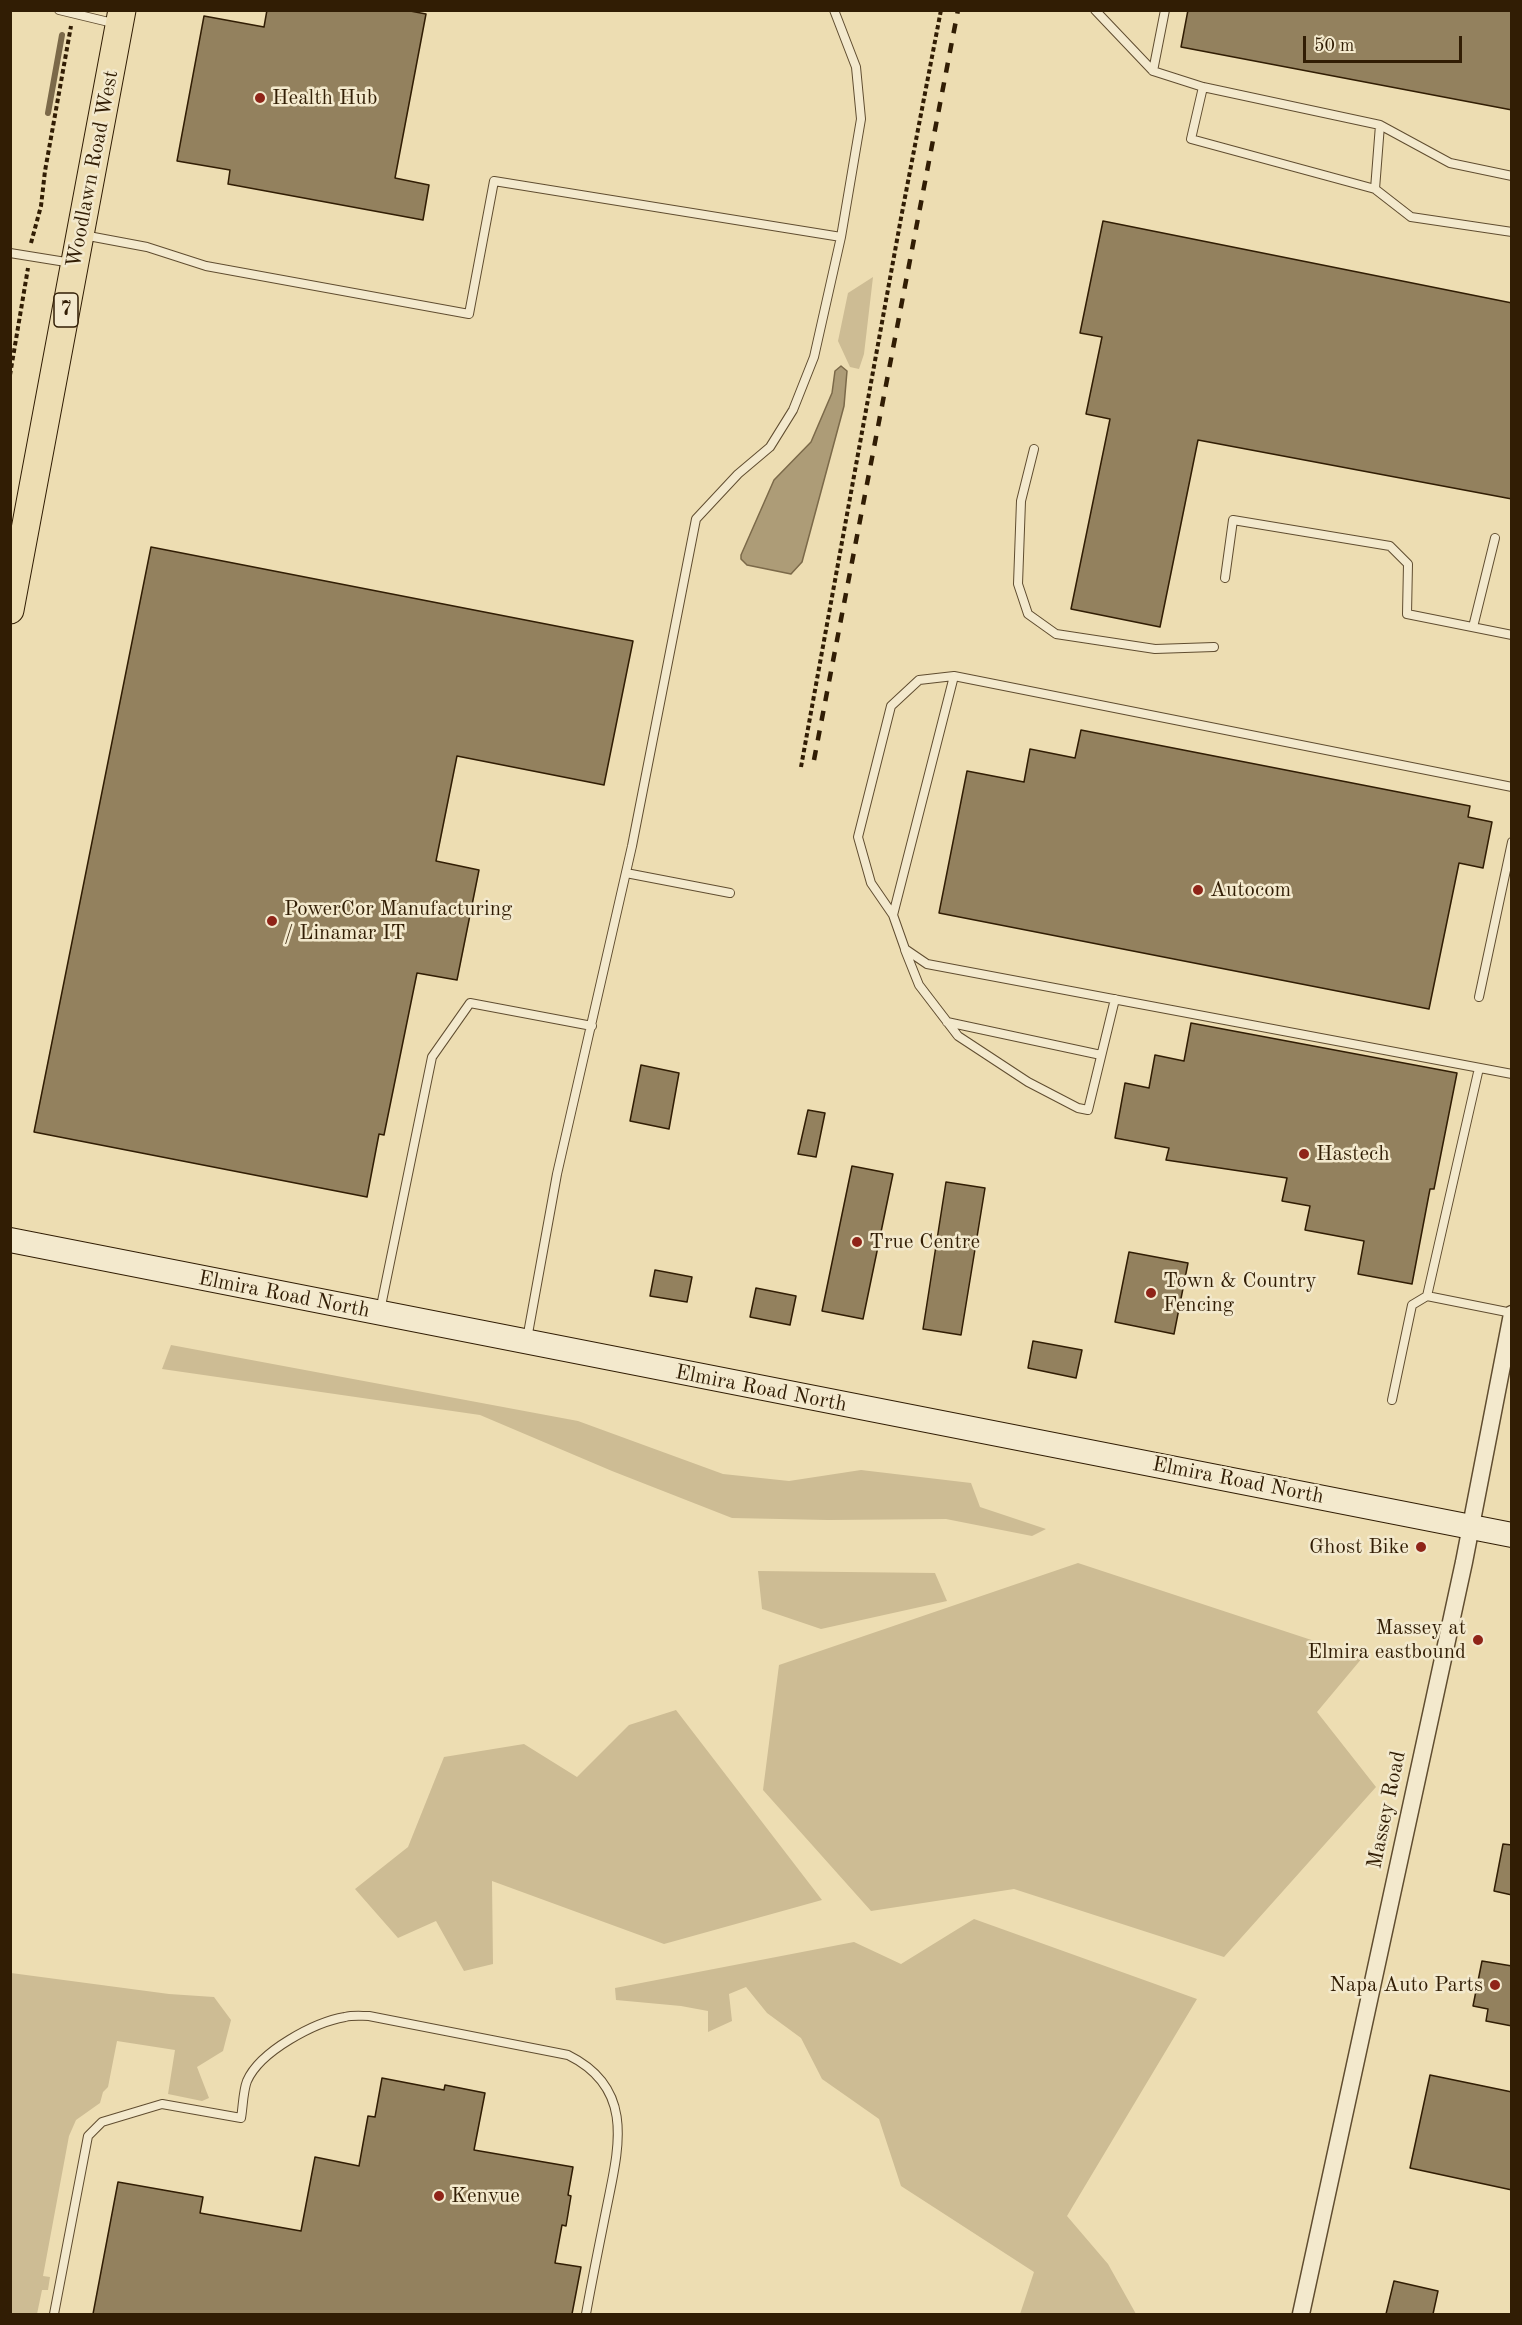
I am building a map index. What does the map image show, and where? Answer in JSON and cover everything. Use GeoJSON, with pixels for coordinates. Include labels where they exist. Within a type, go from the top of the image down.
{"type":"FeatureCollection","features":[{"type":"Feature","properties":{"kind":"main road","name":"Woodlawn Road West"},"geometry":{"type":"LineString","coordinates":[[10,610],[121,18]]}},
{"type":"Feature","properties":{"kind":"main road","name":"Elmira Road North"},"geometry":{"type":"LineString","coordinates":[[10,1240],[1512,1535]]}},
{"type":"Feature","properties":{"kind":"street","name":"Massey Road"},"geometry":{"type":"LineString","coordinates":[[1301,2314],[1471,1526],[1512,1314]]}},
{"type":"Feature","properties":{"kind":"lane"},"geometry":{"type":"LineString","coordinates":[[59,10],[73,14],[121,18]]}},
{"type":"Feature","properties":{"kind":"lane"},"geometry":{"type":"LineString","coordinates":[[527,1343],[557,1174],[626,873],[696,519],[738,474],[770,447],[794,410],[814,357],[841,237],[861,119],[856,67],[834,10]]}},
{"type":"Feature","properties":{"kind":"lane"},"geometry":{"type":"LineString","coordinates":[[1095,10],[1153,71],[1203,87],[1380,125],[1450,163],[1512,176]]}},
{"type":"Feature","properties":{"kind":"lane"},"geometry":{"type":"LineString","coordinates":[[1153,71],[1165,10]]}},
{"type":"Feature","properties":{"kind":"lane"},"geometry":{"type":"LineString","coordinates":[[1203,87],[1191,139],[1375,189],[1411,217],[1512,232]]}},
{"type":"Feature","properties":{"kind":"lane"},"geometry":{"type":"LineString","coordinates":[[1375,189],[1380,125]]}},
{"type":"Feature","properties":{"kind":"lane"},"geometry":{"type":"LineString","coordinates":[[80,234],[147,247],[206,266],[470,314],[494,181],[841,237]]}},
{"type":"Feature","properties":{"kind":"lane"},"geometry":{"type":"LineString","coordinates":[[10,253],[75,263]]}},
{"type":"Feature","properties":{"kind":"lane"},"geometry":{"type":"LineString","coordinates":[[1034,449],[1021,501],[1019,548],[1018,584],[1028,614],[1056,634],[1155,649],[1214,647]]}},
{"type":"Feature","properties":{"kind":"lane"},"geometry":{"type":"LineString","coordinates":[[1225,578],[1233,520],[1390,546],[1408,564],[1407,614],[1512,634]]}},
{"type":"Feature","properties":{"kind":"lane"},"geometry":{"type":"LineString","coordinates":[[1473,627],[1495,538]]}},
{"type":"Feature","properties":{"kind":"lane"},"geometry":{"type":"LineString","coordinates":[[893,915],[954,676]]}},
{"type":"Feature","properties":{"kind":"lane"},"geometry":{"type":"LineString","coordinates":[[1115,999],[1088,1110],[1078,1108],[1028,1082],[958,1036],[919,985],[893,915],[871,883],[858,837],[891,706],[919,680],[954,676],[1512,787]]}},
{"type":"Feature","properties":{"kind":"lane"},"geometry":{"type":"LineString","coordinates":[[1479,998],[1512,843]]}},
{"type":"Feature","properties":{"kind":"lane"},"geometry":{"type":"LineString","coordinates":[[626,873],[730,893]]}},
{"type":"Feature","properties":{"kind":"lane"},"geometry":{"type":"LineString","coordinates":[[905,949],[927,964],[1512,1074]]}},
{"type":"Feature","properties":{"kind":"lane"},"geometry":{"type":"LineString","coordinates":[[380,1314],[432,1057],[470,1003],[592,1026]]}},
{"type":"Feature","properties":{"kind":"lane"},"geometry":{"type":"LineString","coordinates":[[948,1022],[1101,1055]]}},
{"type":"Feature","properties":{"kind":"lane"},"geometry":{"type":"LineString","coordinates":[[1428,1296],[1479,1068]]}},
{"type":"Feature","properties":{"kind":"lane"},"geometry":{"type":"LineString","coordinates":[[1392,1400],[1412,1305],[1428,1296],[1512,1314]]}},
{"type":"Feature","properties":{"kind":"lane"},"geometry":{"type":"LineString","coordinates":[[54,2314],[88,2136],[93,2130],[102,2122],[162,2104],[241,2118],[247,2081],[261,2062],[280,2046],[327,2022],[347,2016],[369,2016],[568,2055],[586,2064],[597,2074],[613,2102],[619,2136],[586,2314]]}},
{"type":"Feature","properties":{"kind":"path"},"geometry":{"type":"LineString","coordinates":[[801,767],[901,218],[942,10]]}},
{"type":"Feature","properties":{"kind":"path"},"geometry":{"type":"LineString","coordinates":[[10,375],[73,14]]}},
{"type":"Feature","properties":{"kind":"shaded area"},"geometry":{"type":"Polygon","coordinates":[[[873,277],[864,354],[859,369],[850,367],[838,341],[848,293],[873,277]]]}},
{"type":"Feature","properties":{"kind":"shaded area"},"geometry":{"type":"Polygon","coordinates":[[[841,366],[847,371],[844,406],[802,562],[791,574],[747,565],[741,559],[741,555],[774,480],[811,442],[832,393],[835,371],[841,366]]]}},
{"type":"Feature","properties":{"kind":"shaded area"},"geometry":{"type":"Polygon","coordinates":[[[171,1345],[578,1421],[723,1474],[789,1481],[861,1470],[971,1483],[980,1507],[1046,1529],[1032,1536],[946,1519],[732,1518],[612,1471],[480,1415],[162,1369],[171,1345]]]}},
{"type":"Feature","properties":{"kind":"shaded area"},"geometry":{"type":"Polygon","coordinates":[[[1078,1563],[1363,1657],[1317,1712],[1376,1787],[1224,1957],[1014,1889],[871,1911],[763,1790],[779,1665],[1078,1563]]]}},
{"type":"Feature","properties":{"kind":"shaded area"},"geometry":{"type":"Polygon","coordinates":[[[758,1571],[935,1573],[947,1601],[821,1629],[762,1609],[758,1571]]]}},
{"type":"Feature","properties":{"kind":"shaded area"},"geometry":{"type":"Polygon","coordinates":[[[676,1710],[822,1900],[664,1944],[492,1881],[493,1964],[464,1971],[436,1921],[398,1938],[355,1889],[408,1847],[444,1757],[524,1744],[577,1777],[629,1725],[676,1710]]]}},
{"type":"Feature","properties":{"kind":"shaded area"},"geometry":{"type":"Polygon","coordinates":[[[974,1919],[1197,1999],[1067,2216],[1108,2264],[1136,2314],[1020,2314],[1034,2272],[901,2186],[879,2119],[822,2079],[801,2038],[767,2013],[746,1987],[729,1994],[732,2021],[708,2032],[708,2011],[616,2000],[615,1988],[854,1942],[901,1964],[974,1919]]]}},
{"type":"Feature","properties":{"kind":"shaded area"},"geometry":{"type":"Polygon","coordinates":[[[11,1973],[169,1994],[214,1997],[231,2020],[223,2051],[197,2067],[209,2098],[202,2101],[168,2094],[175,2050],[117,2041],[108,2087],[103,2092],[100,2103],[76,2120],[69,2136],[43,2276],[50,2277],[48,2290],[42,2290],[37,2314],[11,2314],[11,1973]]]}},
{"type":"Feature","properties":{"kind":"building"},"geometry":{"type":"Polygon","coordinates":[[[267,10],[405,10],[426,14],[395,178],[429,185],[423,220],[228,184],[230,170],[177,161],[204,16],[264,27],[267,10]]]}},
{"type":"Feature","properties":{"kind":"building"},"geometry":{"type":"Polygon","coordinates":[[[1188,10],[1512,10],[1512,110],[1181,47],[1188,10]]]}},
{"type":"Feature","properties":{"kind":"building"},"geometry":{"type":"Polygon","coordinates":[[[1103,221],[1512,303],[1512,499],[1198,440],[1160,627],[1071,609],[1110,419],[1086,414],[1102,337],[1080,333],[1103,221]]]}},
{"type":"Feature","properties":{"kind":"building","name":"PowerCor Manufacturing / Linamar IT"},"geometry":{"type":"Polygon","coordinates":[[[151,547],[633,641],[604,785],[457,756],[436,861],[479,870],[457,980],[417,973],[384,1135],[379,1134],[367,1197],[34,1132],[151,547]]]}},
{"type":"Feature","properties":{"kind":"building","name":"Autocom"},"geometry":{"type":"Polygon","coordinates":[[[1081,730],[1470,806],[1468,817],[1492,822],[1483,868],[1459,863],[1429,1009],[939,913],[967,771],[1024,782],[1030,749],[1075,758],[1081,730]]]}},
{"type":"Feature","properties":{"kind":"building","name":"Hastech"},"geometry":{"type":"Polygon","coordinates":[[[1191,1023],[1457,1073],[1434,1189],[1430,1189],[1412,1284],[1358,1274],[1364,1241],[1305,1230],[1310,1206],[1282,1201],[1287,1178],[1166,1160],[1169,1148],[1115,1138],[1125,1083],[1149,1088],[1155,1055],[1184,1061],[1191,1023]]]}},
{"type":"Feature","properties":{"kind":"building"},"geometry":{"type":"Polygon","coordinates":[[[641,1065],[679,1073],[669,1129],[630,1121],[641,1065]]]}},
{"type":"Feature","properties":{"kind":"building"},"geometry":{"type":"Polygon","coordinates":[[[808,1110],[825,1113],[816,1157],[798,1154],[808,1110]]]}},
{"type":"Feature","properties":{"kind":"building","name":"True Centre"},"geometry":{"type":"Polygon","coordinates":[[[852,1166],[893,1174],[863,1319],[822,1311],[852,1166]]]}},
{"type":"Feature","properties":{"kind":"building"},"geometry":{"type":"Polygon","coordinates":[[[946,1182],[985,1188],[961,1335],[923,1329],[946,1182]]]}},
{"type":"Feature","properties":{"kind":"building","name":"Town & Country Fencing"},"geometry":{"type":"Polygon","coordinates":[[[1129,1252],[1188,1263],[1174,1334],[1115,1322],[1129,1252]]]}},
{"type":"Feature","properties":{"kind":"building"},"geometry":{"type":"Polygon","coordinates":[[[655,1270],[692,1277],[687,1302],[650,1296],[655,1270]]]}},
{"type":"Feature","properties":{"kind":"building"},"geometry":{"type":"Polygon","coordinates":[[[756,1288],[796,1296],[790,1325],[750,1317],[756,1288]]]}},
{"type":"Feature","properties":{"kind":"building"},"geometry":{"type":"Polygon","coordinates":[[[1033,1341],[1082,1350],[1076,1378],[1028,1368],[1033,1341]]]}},
{"type":"Feature","properties":{"kind":"building"},"geometry":{"type":"Polygon","coordinates":[[[1503,1844],[1512,1845],[1512,1895],[1494,1891],[1503,1844]]]}},
{"type":"Feature","properties":{"kind":"building","name":"Napa Auto Parts"},"geometry":{"type":"Polygon","coordinates":[[[1482,1961],[1512,1966],[1512,2026],[1486,2021],[1488,2009],[1473,2006],[1482,1961]]]}},
{"type":"Feature","properties":{"kind":"building"},"geometry":{"type":"Polygon","coordinates":[[[1430,2075],[1512,2092],[1512,2190],[1410,2168],[1430,2075]]]}},
{"type":"Feature","properties":{"kind":"building","name":"Kenvue"},"geometry":{"type":"Polygon","coordinates":[[[382,2078],[444,2090],[445,2085],[485,2093],[474,2150],[573,2167],[566,2226],[562,2225],[555,2263],[581,2267],[572,2314],[93,2314],[118,2182],[203,2197],[200,2213],[301,2231],[315,2157],[359,2166],[368,2116],[375,2117],[382,2078]]]}},
{"type":"Feature","properties":{"kind":"building"},"geometry":{"type":"Polygon","coordinates":[[[1394,2281],[1438,2291],[1433,2314],[1386,2314],[1394,2281]]]}},
{"type":"Feature","properties":{"kind":"waterway"},"geometry":{"type":"LineString","coordinates":[[48,113],[62,35]]}},
{"type":"Feature","properties":{"kind":"railway"},"geometry":{"type":"LineString","coordinates":[[814,760],[958,10]]}},
{"type":"Feature","properties":{"kind":"place","name":"Health Hub"},"geometry":{"type":"Point","coordinates":[260,98]}},
{"type":"Feature","properties":{"kind":"place","name":"Autocom"},"geometry":{"type":"Point","coordinates":[1198,890]}},
{"type":"Feature","properties":{"kind":"place","name":"PowerCor Manufacturing / Linamar IT"},"geometry":{"type":"Point","coordinates":[272,921]}},
{"type":"Feature","properties":{"kind":"place","name":"Hastech"},"geometry":{"type":"Point","coordinates":[1304,1154]}},
{"type":"Feature","properties":{"kind":"place","name":"True Centre"},"geometry":{"type":"Point","coordinates":[857,1242]}},
{"type":"Feature","properties":{"kind":"place","name":"Town & Country Fencing"},"geometry":{"type":"Point","coordinates":[1151,1293]}},
{"type":"Feature","properties":{"kind":"place","name":"Ghost Bike"},"geometry":{"type":"Point","coordinates":[1421,1547]}},
{"type":"Feature","properties":{"kind":"place","name":"Massey at Elmira eastbound"},"geometry":{"type":"Point","coordinates":[1478,1640]}},
{"type":"Feature","properties":{"kind":"place","name":"Napa Auto Parts"},"geometry":{"type":"Point","coordinates":[1495,1985]}},
{"type":"Feature","properties":{"kind":"place","name":"Kenvue"},"geometry":{"type":"Point","coordinates":[439,2196]}}]}
